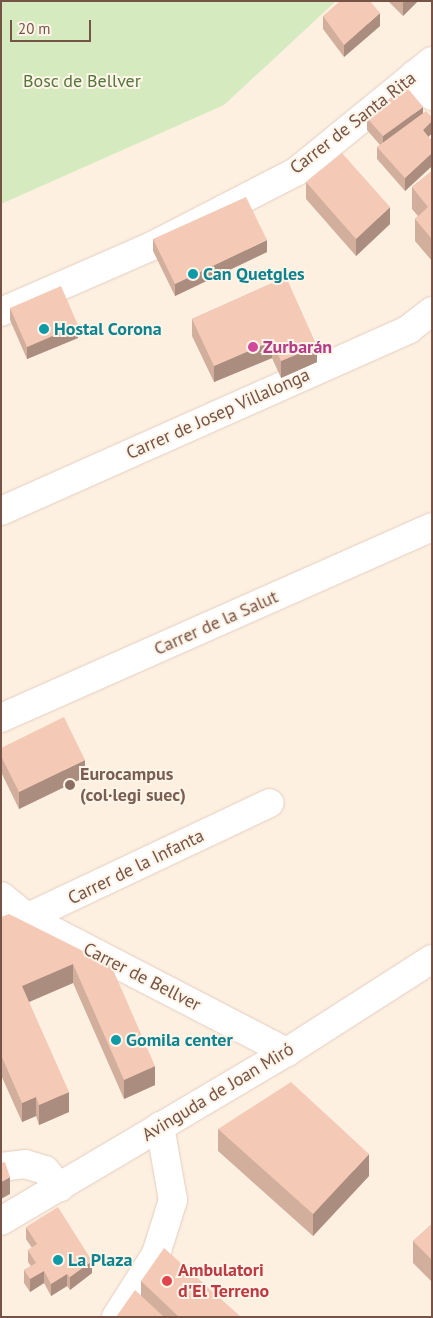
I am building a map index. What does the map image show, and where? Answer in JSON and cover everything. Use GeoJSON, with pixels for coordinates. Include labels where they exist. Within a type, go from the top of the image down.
{"type":"FeatureCollection","features":[{"type":"Feature","properties":{"kind":"street"},"geometry":{"type":"LineString","coordinates":[[423,68],[432,96]]}},
{"type":"Feature","properties":{"kind":"street","name":"Carrer de Santa Rita"},"geometry":{"type":"LineString","coordinates":[[1,312],[152,246],[297,171],[423,68]]}},
{"type":"Feature","properties":{"kind":"street","name":"Carrer de Josep Villalonga"},"geometry":{"type":"LineString","coordinates":[[1,511],[408,329],[432,311]]}},
{"type":"Feature","properties":{"kind":"street","name":"Carrer de la Salut"},"geometry":{"type":"LineString","coordinates":[[1,718],[432,527]]}},
{"type":"Feature","properties":{"kind":"street","name":"Carrer de la Infanta"},"geometry":{"type":"LineString","coordinates":[[1,930],[270,803]]}},
{"type":"Feature","properties":{"kind":"street","name":"Carrer de Bellver"},"geometry":{"type":"LineString","coordinates":[[1,896],[28,918],[286,1052]]}},
{"type":"Feature","properties":{"kind":"street","name":"Avinguda de Joan Miró"},"geometry":{"type":"LineString","coordinates":[[1,1221],[286,1052],[432,959]]}},
{"type":"Feature","properties":{"kind":"street"},"geometry":{"type":"LineString","coordinates":[[131,1308],[156,1254],[174,1200],[160,1126]]}},
{"type":"Feature","properties":{"kind":"street"},"geometry":{"type":"LineString","coordinates":[[1,1166],[25,1164],[46,1170],[60,1187]]}},
{"type":"Feature","properties":{"kind":"green space","name":"Bosc de Bellver"},"geometry":{"type":"Polygon","coordinates":[[[1,1],[336,1],[224,105],[1,204],[1,1]]]}},
{"type":"Feature","properties":{"kind":"building"},"geometry":{"type":"Polygon","coordinates":[[[340,1],[370,1],[380,13],[344,45],[323,16],[340,1]]]}},
{"type":"Feature","properties":{"kind":"building"},"geometry":{"type":"Polygon","coordinates":[[[405,85],[423,107],[383,136],[367,118],[405,85]]]}},
{"type":"Feature","properties":{"kind":"building"},"geometry":{"type":"Polygon","coordinates":[[[426,111],[432,117],[432,121],[423,130],[432,141],[432,153],[405,178],[377,147],[426,111]]]}},
{"type":"Feature","properties":{"kind":"building"},"geometry":{"type":"Polygon","coordinates":[[[342,153],[390,207],[356,239],[306,182],[342,153]]]}},
{"type":"Feature","properties":{"kind":"building"},"geometry":{"type":"Polygon","coordinates":[[[432,171],[432,239],[415,219],[428,207],[412,187],[432,171]]]}},
{"type":"Feature","properties":{"kind":"building","name":"Can Quetgles"},"geometry":{"type":"Polygon","coordinates":[[[246,197],[267,240],[175,284],[153,239],[246,197]]]}},
{"type":"Feature","properties":{"kind":"building","name":"Zurbarán"},"geometry":{"type":"Polygon","coordinates":[[[286,277],[317,346],[281,361],[272,341],[214,366],[192,319],[286,277]]]}},
{"type":"Feature","properties":{"kind":"building","name":"Hostal Corona"},"geometry":{"type":"Polygon","coordinates":[[[61,286],[78,325],[27,347],[10,308],[61,286]]]}},
{"type":"Feature","properties":{"kind":"building"},"geometry":{"type":"Polygon","coordinates":[[[64,717],[85,760],[19,792],[1,756],[1,748],[64,717]]]}},
{"type":"Feature","properties":{"kind":"building","name":"Gomila center"},"geometry":{"type":"Polygon","coordinates":[[[9,914],[111,965],[155,1066],[124,1080],[73,964],[22,986],[69,1092],[39,1105],[36,1097],[22,1103],[1,1055],[1,917],[9,914]]]}},
{"type":"Feature","properties":{"kind":"building"},"geometry":{"type":"Polygon","coordinates":[[[291,1082],[369,1154],[313,1214],[218,1129],[291,1082]]]}},
{"type":"Feature","properties":{"kind":"building"},"geometry":{"type":"Polygon","coordinates":[[[5,1162],[10,1177],[1,1182],[1,1163],[5,1162]]]}},
{"type":"Feature","properties":{"kind":"building","name":"La Plaza"},"geometry":{"type":"Polygon","coordinates":[[[58,1207],[92,1261],[70,1277],[67,1274],[51,1284],[44,1271],[30,1279],[24,1270],[36,1263],[28,1250],[37,1244],[26,1227],[58,1207]]]}},
{"type":"Feature","properties":{"kind":"building"},"geometry":{"type":"Polygon","coordinates":[[[432,1224],[432,1260],[413,1241],[432,1224]]]}},
{"type":"Feature","properties":{"kind":"building"},"geometry":{"type":"Polygon","coordinates":[[[164,1248],[241,1317],[179,1317],[141,1281],[164,1248]]]}},
{"type":"Feature","properties":{"kind":"building"},"geometry":{"type":"Polygon","coordinates":[[[135,1290],[164,1317],[116,1317],[135,1290]]]}},
{"type":"Feature","properties":{"kind":"place","name":"Can Quetgles"},"geometry":{"type":"Point","coordinates":[193,274]}},
{"type":"Feature","properties":{"kind":"place","name":"Hostal Corona"},"geometry":{"type":"Point","coordinates":[44,329]}},
{"type":"Feature","properties":{"kind":"place","name":"Zurbarán"},"geometry":{"type":"Point","coordinates":[253,347]}},
{"type":"Feature","properties":{"kind":"place","name":"Eurocampus (col·legi suec)"},"geometry":{"type":"Point","coordinates":[70,785]}},
{"type":"Feature","properties":{"kind":"place","name":"Gomila center"},"geometry":{"type":"Point","coordinates":[116,1040]}},
{"type":"Feature","properties":{"kind":"place","name":"La Plaza"},"geometry":{"type":"Point","coordinates":[58,1260]}},
{"type":"Feature","properties":{"kind":"place","name":"Ambulatori d'El Terreno"},"geometry":{"type":"Point","coordinates":[167,1281]}}]}
